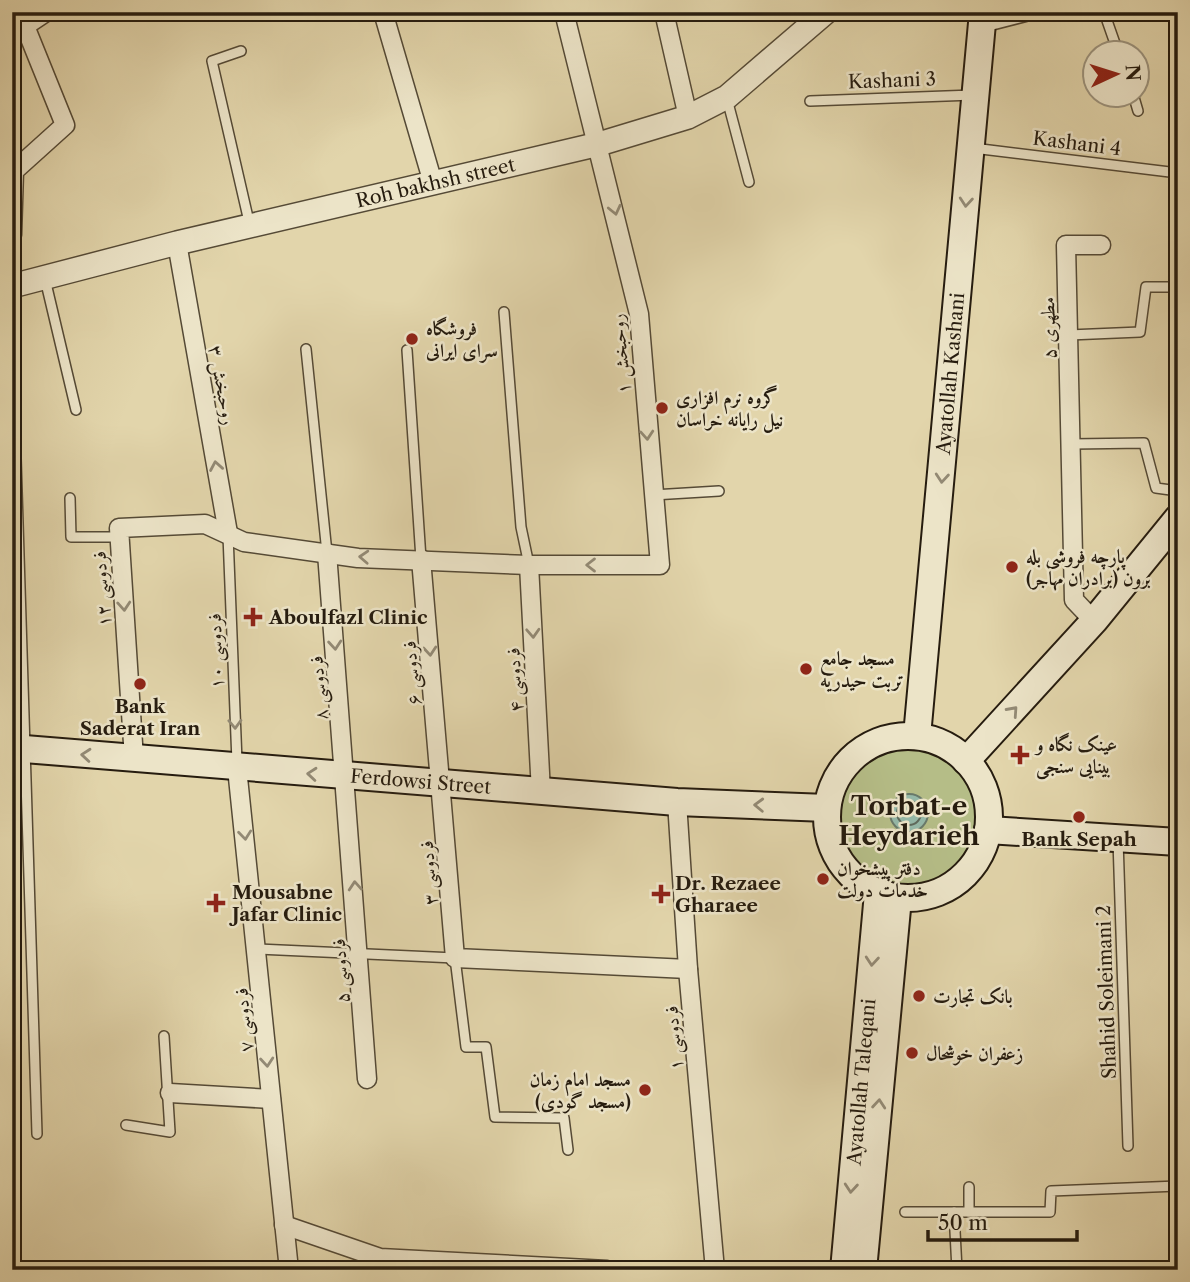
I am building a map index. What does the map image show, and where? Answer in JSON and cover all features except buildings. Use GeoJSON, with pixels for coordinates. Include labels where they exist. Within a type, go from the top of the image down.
{"type":"FeatureCollection","features":[{"type":"Feature","properties":{"kind":"main road","name":"Ayatollah Kashani"},"geometry":{"type":"LineString","coordinates":[[917,736],[983,18]]}},
{"type":"Feature","properties":{"kind":"main road"},"geometry":{"type":"LineString","coordinates":[[967,761],[1094,621],[1178,518]]}},
{"type":"Feature","properties":{"kind":"main road"},"geometry":{"type":"LineString","coordinates":[[922,699],[935,724],[944,733],[960,737],[982,736],[988,740]]}},
{"type":"Feature","properties":{"kind":"main road"},"geometry":{"type":"LineString","coordinates":[[897,736],[917,736],[952,749],[967,761],[981,781],[988,805],[988,830],[978,858],[958,881],[931,895],[888,896],[859,882],[840,861],[829,835],[827,808],[835,781],[846,764],[878,741],[897,736]]}},
{"type":"Feature","properties":{"kind":"main road","name":"Ferdowsi Street"},"geometry":{"type":"LineString","coordinates":[[18,749],[677,802],[827,808]]}},
{"type":"Feature","properties":{"kind":"main road"},"geometry":{"type":"LineString","coordinates":[[988,830],[1118,836],[1178,842]]}},
{"type":"Feature","properties":{"kind":"main road","name":"Ayatollah Taleqani"},"geometry":{"type":"LineString","coordinates":[[844,1270],[888,896]]}},
{"type":"Feature","properties":{"kind":"main road","name":"Ayatollah Taleqani"},"geometry":{"type":"LineString","coordinates":[[863,1270],[888,896]]}},
{"type":"Feature","properties":{"kind":"street"},"geometry":{"type":"LineString","coordinates":[[12,235],[13,168],[65,125],[25,26],[46,12]]}},
{"type":"Feature","properties":{"kind":"street"},"geometry":{"type":"LineString","coordinates":[[383,12],[433,183]]}},
{"type":"Feature","properties":{"kind":"street","name":"روحبخش ۱"},"geometry":{"type":"LineString","coordinates":[[529,565],[660,565],[651,495],[639,314],[599,144],[564,12]]}},
{"type":"Feature","properties":{"kind":"street"},"geometry":{"type":"LineString","coordinates":[[664,12],[688,117]]}},
{"type":"Feature","properties":{"kind":"street","name":"Roh bakhsh street"},"geometry":{"type":"LineString","coordinates":[[12,286],[44,275],[599,144],[688,117],[727,97],[826,12]]}},
{"type":"Feature","properties":{"kind":"street"},"geometry":{"type":"LineString","coordinates":[[983,18],[1025,12]]}},
{"type":"Feature","properties":{"kind":"street","name":"روحبخش ۳"},"geometry":{"type":"LineString","coordinates":[[177,243],[228,533]]}},
{"type":"Feature","properties":{"kind":"street","name":"مطهری ۵"},"geometry":{"type":"LineString","coordinates":[[1094,621],[1073,600],[1066,245],[1101,246]]}},
{"type":"Feature","properties":{"kind":"street","name":"فردوسی ۱۲"},"geometry":{"type":"LineString","coordinates":[[134,759],[119,528],[205,524],[228,533]]}},
{"type":"Feature","properties":{"kind":"street"},"geometry":{"type":"LineString","coordinates":[[228,533],[244,542],[358,558],[529,565]]}},
{"type":"Feature","properties":{"kind":"street","name":"فردوسی ۸"},"geometry":{"type":"LineString","coordinates":[[327,553],[346,777]]}},
{"type":"Feature","properties":{"kind":"street","name":"فردوسی ۶"},"geometry":{"type":"LineString","coordinates":[[421,559],[442,784]]}},
{"type":"Feature","properties":{"kind":"street","name":"فردوسی ۴"},"geometry":{"type":"LineString","coordinates":[[529,565],[541,792]]}},
{"type":"Feature","properties":{"kind":"street","name":"فردوسی ۷"},"geometry":{"type":"LineString","coordinates":[[237,768],[258,949],[289,1270]]}},
{"type":"Feature","properties":{"kind":"street","name":"فردوسی ۵"},"geometry":{"type":"LineString","coordinates":[[346,777],[367,1079]]}},
{"type":"Feature","properties":{"kind":"street","name":"فردوسی ۳"},"geometry":{"type":"LineString","coordinates":[[442,784],[455,958]]}},
{"type":"Feature","properties":{"kind":"street","name":"فردوسی ۱"},"geometry":{"type":"LineString","coordinates":[[677,802],[688,969],[715,1270]]}},
{"type":"Feature","properties":{"kind":"street"},"geometry":{"type":"LineString","coordinates":[[455,958],[688,969]]}},
{"type":"Feature","properties":{"kind":"street"},"geometry":{"type":"LineString","coordinates":[[170,1093],[271,1099]]}},
{"type":"Feature","properties":{"kind":"street"},"geometry":{"type":"LineString","coordinates":[[284,1225],[380,1258],[607,1270]]}},
{"type":"Feature","properties":{"kind":"lane"},"geometry":{"type":"LineString","coordinates":[[1104,12],[1113,38]]}},
{"type":"Feature","properties":{"kind":"lane"},"geometry":{"type":"LineString","coordinates":[[241,51],[212,61],[251,228]]}},
{"type":"Feature","properties":{"kind":"lane","name":"Kashani 3"},"geometry":{"type":"LineString","coordinates":[[810,101],[976,94]]}},
{"type":"Feature","properties":{"kind":"lane"},"geometry":{"type":"LineString","coordinates":[[727,97],[749,182]]}},
{"type":"Feature","properties":{"kind":"lane","name":"Kashani 4"},"geometry":{"type":"LineString","coordinates":[[971,148],[1178,173]]}},
{"type":"Feature","properties":{"kind":"lane"},"geometry":{"type":"LineString","coordinates":[[44,275],[76,410]]}},
{"type":"Feature","properties":{"kind":"lane"},"geometry":{"type":"LineString","coordinates":[[1069,335],[1140,332],[1146,287],[1178,287]]}},
{"type":"Feature","properties":{"kind":"lane"},"geometry":{"type":"LineString","coordinates":[[504,312],[521,527],[529,565]]}},
{"type":"Feature","properties":{"kind":"lane"},"geometry":{"type":"LineString","coordinates":[[12,330],[18,749],[37,1134]]}},
{"type":"Feature","properties":{"kind":"lane"},"geometry":{"type":"LineString","coordinates":[[306,349],[327,553]]}},
{"type":"Feature","properties":{"kind":"lane"},"geometry":{"type":"LineString","coordinates":[[407,350],[421,559]]}},
{"type":"Feature","properties":{"kind":"lane"},"geometry":{"type":"LineString","coordinates":[[1072,444],[1144,443],[1156,488],[1178,491]]}},
{"type":"Feature","properties":{"kind":"lane"},"geometry":{"type":"LineString","coordinates":[[651,495],[719,491]]}},
{"type":"Feature","properties":{"kind":"lane"},"geometry":{"type":"LineString","coordinates":[[70,498],[71,537],[119,537]]}},
{"type":"Feature","properties":{"kind":"lane","name":"فردوسی ۱۰"},"geometry":{"type":"LineString","coordinates":[[228,533],[237,768]]}},
{"type":"Feature","properties":{"kind":"lane","name":"Shahid Soleimani 2"},"geometry":{"type":"LineString","coordinates":[[1118,836],[1128,1146]]}},
{"type":"Feature","properties":{"kind":"lane"},"geometry":{"type":"LineString","coordinates":[[258,949],[455,958],[466,1047],[486,1047],[495,1117],[564,1118],[568,1150]]}},
{"type":"Feature","properties":{"kind":"lane"},"geometry":{"type":"LineString","coordinates":[[126,1125],[170,1132],[170,1093],[164,1036]]}},
{"type":"Feature","properties":{"kind":"lane"},"geometry":{"type":"LineString","coordinates":[[905,1212],[1049,1212],[1051,1191],[1178,1186]]}},
{"type":"Feature","properties":{"kind":"lane"},"geometry":{"type":"LineString","coordinates":[[969,1187],[969,1212]]}},
{"type":"Feature","properties":{"kind":"lane"},"geometry":{"type":"LineString","coordinates":[[954,1212],[957,1270]]}},
{"type":"Feature","properties":{"kind":"green space"},"geometry":{"type":"Polygon","coordinates":[[[906,744],[934,750],[957,765],[972,788],[978,816],[972,844],[957,867],[934,882],[906,888],[878,882],[855,867],[840,844],[834,816],[840,788],[855,765],[878,750],[906,744]]]}},
{"type":"Feature","properties":{"kind":"water"},"geometry":{"type":"Polygon","coordinates":[[[909,794],[922,800],[928,813],[922,826],[909,832],[896,826],[890,813],[896,800],[909,794]]]}},
{"type":"Feature","properties":{"kind":"place","name":"فروشگاه سرای ایرانی"},"geometry":{"type":"Point","coordinates":[412,339]}},
{"type":"Feature","properties":{"kind":"place","name":"گروه نرم افزاری نیل رایانه خراسان"},"geometry":{"type":"Point","coordinates":[662,408]}},
{"type":"Feature","properties":{"kind":"place","name":"پارچه فروشی بله برون (برادران مهاجر)"},"geometry":{"type":"Point","coordinates":[1012,567]}},
{"type":"Feature","properties":{"kind":"place","name":"Aboulfazl Clinic"},"geometry":{"type":"Point","coordinates":[253,617]}},
{"type":"Feature","properties":{"kind":"place","name":"مسجد جامع تربت حیدریه"},"geometry":{"type":"Point","coordinates":[806,669]}},
{"type":"Feature","properties":{"kind":"place","name":"Bank Saderat Iran"},"geometry":{"type":"Point","coordinates":[140,684]}},
{"type":"Feature","properties":{"kind":"place","name":"عینک نگاه و بینایی سنجی"},"geometry":{"type":"Point","coordinates":[1020,755]}},
{"type":"Feature","properties":{"kind":"place","name":"Bank Sepah"},"geometry":{"type":"Point","coordinates":[1079,817]}},
{"type":"Feature","properties":{"kind":"place","name":"دفتر پیشخوان خدمات دولت"},"geometry":{"type":"Point","coordinates":[823,879]}},
{"type":"Feature","properties":{"kind":"place","name":"Dr. Rezaee Gharaee"},"geometry":{"type":"Point","coordinates":[661,894]}},
{"type":"Feature","properties":{"kind":"place","name":"Mousabne Jafar Clinic"},"geometry":{"type":"Point","coordinates":[216,903]}},
{"type":"Feature","properties":{"kind":"place","name":"بانک تجارت"},"geometry":{"type":"Point","coordinates":[919,996]}},
{"type":"Feature","properties":{"kind":"place","name":"زعفران خوشحال"},"geometry":{"type":"Point","coordinates":[912,1053]}},
{"type":"Feature","properties":{"kind":"place","name":"مسجد امام زمان (مسجد گودی)"},"geometry":{"type":"Point","coordinates":[645,1090]}},
{"type":"Feature","properties":{"kind":"district","name":"Torbat-e Heydarieh"},"geometry":{"type":"Point","coordinates":[909,821]}}]}
